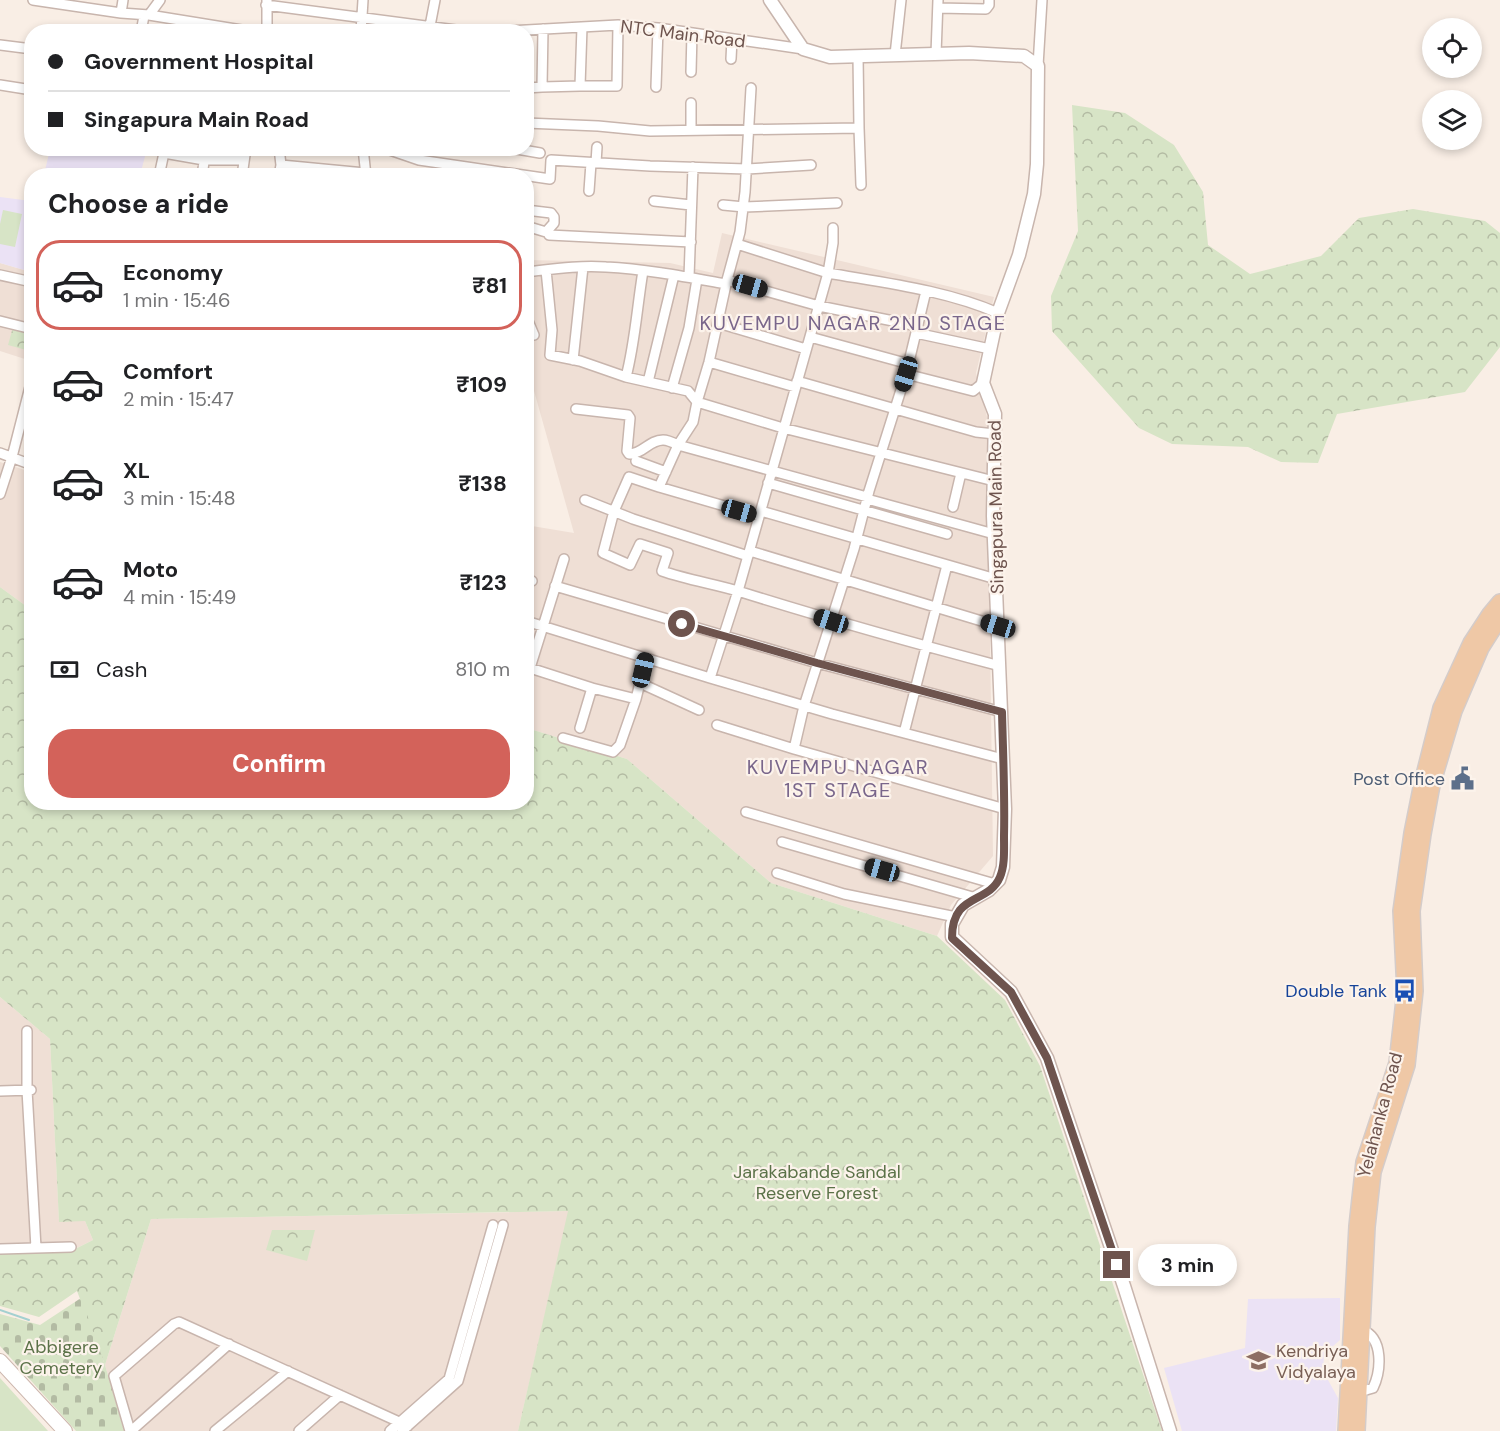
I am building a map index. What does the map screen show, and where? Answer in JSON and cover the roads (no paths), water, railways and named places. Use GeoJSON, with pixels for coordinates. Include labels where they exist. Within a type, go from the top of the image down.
{"type":"FeatureCollection","features":[{"type":"Feature","properties":{"kind":"main road","name":"Yelahanka Road"},"geometry":{"type":"LineString","coordinates":[[1346,1431],[1356,1226],[1364,1162],[1397,1063],[1405,991],[1401,911],[1412,832],[1441,708],[1471,643],[1500,602]]}},
{"type":"Feature","properties":{"kind":"main road","name":"Yelahanka Road"},"geometry":{"type":"LineString","coordinates":[[1357,1431],[1367,1227],[1373,1172],[1407,1065],[1416,991],[1412,911],[1430,795],[1454,711],[1481,648],[1500,618]]}},
{"type":"Feature","properties":{"kind":"main road"},"geometry":{"type":"LineString","coordinates":[[0,1361],[65,1431]]}},
{"type":"Feature","properties":{"kind":"street"},"geometry":{"type":"LineString","coordinates":[[33,0],[121,13],[142,24],[188,21],[202,24]]}},
{"type":"Feature","properties":{"kind":"street"},"geometry":{"type":"LineString","coordinates":[[121,13],[123,0]]}},
{"type":"Feature","properties":{"kind":"street"},"geometry":{"type":"LineString","coordinates":[[142,24],[159,0]]}},
{"type":"Feature","properties":{"kind":"street"},"geometry":{"type":"LineString","coordinates":[[362,24],[363,0]]}},
{"type":"Feature","properties":{"kind":"street"},"geometry":{"type":"LineString","coordinates":[[430,24],[435,0]]}},
{"type":"Feature","properties":{"kind":"street"},"geometry":{"type":"LineString","coordinates":[[768,0],[803,49],[830,57],[936,54],[1024,56],[1038,66]]}},
{"type":"Feature","properties":{"kind":"street"},"geometry":{"type":"LineString","coordinates":[[895,55],[901,0]]}},
{"type":"Feature","properties":{"kind":"street"},"geometry":{"type":"LineString","coordinates":[[936,54],[938,4],[986,9],[989,0]]}},
{"type":"Feature","properties":{"kind":"street"},"geometry":{"type":"LineString","coordinates":[[906,374],[973,391],[983,383],[998,313],[1019,255],[1034,194],[1042,0]]}},
{"type":"Feature","properties":{"kind":"street"},"geometry":{"type":"LineString","coordinates":[[267,24],[266,2],[413,24]]}},
{"type":"Feature","properties":{"kind":"street"},"geometry":{"type":"LineString","coordinates":[[534,88],[617,86],[618,25]]}},
{"type":"Feature","properties":{"kind":"street","name":"NTC Main Road"},"geometry":{"type":"LineString","coordinates":[[534,30],[618,25],[658,28],[803,49]]}},
{"type":"Feature","properties":{"kind":"street"},"geometry":{"type":"LineString","coordinates":[[580,86],[582,27]]}},
{"type":"Feature","properties":{"kind":"street"},"geometry":{"type":"LineString","coordinates":[[657,87],[658,28]]}},
{"type":"Feature","properties":{"kind":"street"},"geometry":{"type":"LineString","coordinates":[[542,87],[543,29]]}},
{"type":"Feature","properties":{"kind":"street"},"geometry":{"type":"LineString","coordinates":[[691,72],[692,33]]}},
{"type":"Feature","properties":{"kind":"street"},"geometry":{"type":"LineString","coordinates":[[730,59],[732,39]]}},
{"type":"Feature","properties":{"kind":"street"},"geometry":{"type":"LineString","coordinates":[[0,45],[24,48]]}},
{"type":"Feature","properties":{"kind":"street"},"geometry":{"type":"LineString","coordinates":[[858,56],[861,185]]}},
{"type":"Feature","properties":{"kind":"street"},"geometry":{"type":"LineString","coordinates":[[0,85],[24,89]]}},
{"type":"Feature","properties":{"kind":"street"},"geometry":{"type":"LineString","coordinates":[[659,487],[678,445],[693,422],[710,362],[744,207],[751,88]]}},
{"type":"Feature","properties":{"kind":"street"},"geometry":{"type":"LineString","coordinates":[[691,103],[691,130]]}},
{"type":"Feature","properties":{"kind":"street"},"geometry":{"type":"LineString","coordinates":[[534,123],[650,131],[859,128]]}},
{"type":"Feature","properties":{"kind":"street"},"geometry":{"type":"LineString","coordinates":[[589,191],[597,147]]}},
{"type":"Feature","properties":{"kind":"street"},"geometry":{"type":"LineString","coordinates":[[534,152],[540,153]]}},
{"type":"Feature","properties":{"kind":"street"},"geometry":{"type":"LineString","coordinates":[[182,156],[204,160],[244,160]]}},
{"type":"Feature","properties":{"kind":"street"},"geometry":{"type":"LineString","coordinates":[[203,168],[205,156]]}},
{"type":"Feature","properties":{"kind":"street"},"geometry":{"type":"LineString","coordinates":[[243,168],[245,156]]}},
{"type":"Feature","properties":{"kind":"street"},"geometry":{"type":"LineString","coordinates":[[407,156],[419,160],[474,168]]}},
{"type":"Feature","properties":{"kind":"street"},"geometry":{"type":"LineString","coordinates":[[534,177],[550,179],[551,160],[747,169],[811,165]]}},
{"type":"Feature","properties":{"kind":"street"},"geometry":{"type":"LineString","coordinates":[[672,388],[689,328],[693,278],[691,205],[693,167]]}},
{"type":"Feature","properties":{"kind":"street"},"geometry":{"type":"LineString","coordinates":[[654,201],[691,205]]}},
{"type":"Feature","properties":{"kind":"street"},"geometry":{"type":"LineString","coordinates":[[723,205],[744,207],[837,203]]}},
{"type":"Feature","properties":{"kind":"street"},"geometry":{"type":"LineString","coordinates":[[534,211],[551,213],[554,217],[554,223],[546,232],[534,228]]}},
{"type":"Feature","properties":{"kind":"street"},"geometry":{"type":"LineString","coordinates":[[710,678],[725,636],[819,306],[828,273],[833,228]]}},
{"type":"Feature","properties":{"kind":"street"},"geometry":{"type":"LineString","coordinates":[[549,235],[691,242]]}},
{"type":"Feature","properties":{"kind":"street"},"geometry":{"type":"LineString","coordinates":[[737,244],[828,273],[926,291],[976,304],[998,313]]}},
{"type":"Feature","properties":{"kind":"street"},"geometry":{"type":"LineString","coordinates":[[573,360],[584,267]]}},
{"type":"Feature","properties":{"kind":"street"},"geometry":{"type":"LineString","coordinates":[[534,271],[606,267],[727,282],[990,349]]}},
{"type":"Feature","properties":{"kind":"street"},"geometry":{"type":"LineString","coordinates":[[546,270],[552,330],[550,355],[626,377],[688,391],[698,402],[783,428],[994,481]]}},
{"type":"Feature","properties":{"kind":"street"},"geometry":{"type":"LineString","coordinates":[[626,377],[633,351],[634,328],[643,271]]}},
{"type":"Feature","properties":{"kind":"street"},"geometry":{"type":"LineString","coordinates":[[0,275],[24,280]]}},
{"type":"Feature","properties":{"kind":"street"},"geometry":{"type":"LineString","coordinates":[[648,382],[675,275]]}},
{"type":"Feature","properties":{"kind":"street"},"geometry":{"type":"LineString","coordinates":[[794,749],[804,706],[909,364],[926,291]]}},
{"type":"Feature","properties":{"kind":"street"},"geometry":{"type":"LineString","coordinates":[[0,321],[24,327]]}},
{"type":"Feature","properties":{"kind":"street"},"geometry":{"type":"LineString","coordinates":[[718,323],[806,349]]}},
{"type":"Feature","properties":{"kind":"street"},"geometry":{"type":"LineString","coordinates":[[810,337],[909,364]]}},
{"type":"Feature","properties":{"kind":"street"},"geometry":{"type":"LineString","coordinates":[[710,362],[976,432],[995,434]]}},
{"type":"Feature","properties":{"kind":"street","name":"Singapura Main Road"},"geometry":{"type":"LineString","coordinates":[[983,383],[995,414],[994,534],[1005,809],[1003,867],[995,884]]}},
{"type":"Feature","properties":{"kind":"street"},"geometry":{"type":"LineString","coordinates":[[576,409],[627,415],[630,418],[627,451],[629,454],[640,453],[654,442],[664,440],[994,534]]}},
{"type":"Feature","properties":{"kind":"street"},"geometry":{"type":"LineString","coordinates":[[0,494],[24,410]]}},
{"type":"Feature","properties":{"kind":"street"},"geometry":{"type":"LineString","coordinates":[[0,453],[24,462]]}},
{"type":"Feature","properties":{"kind":"street"},"geometry":{"type":"LineString","coordinates":[[636,461],[666,472]]}},
{"type":"Feature","properties":{"kind":"street"},"geometry":{"type":"LineString","coordinates":[[953,507],[961,473]]}},
{"type":"Feature","properties":{"kind":"street"},"geometry":{"type":"LineString","coordinates":[[996,579],[857,538],[659,487],[629,477],[614,511],[603,553],[630,565],[640,543],[668,553],[662,571],[738,591],[831,621],[1000,666]]}},
{"type":"Feature","properties":{"kind":"street"},"geometry":{"type":"LineString","coordinates":[[768,483],[947,534]]}},
{"type":"Feature","properties":{"kind":"street"},"geometry":{"type":"LineString","coordinates":[[585,500],[633,519],[998,626]]}},
{"type":"Feature","properties":{"kind":"street"},"geometry":{"type":"LineString","coordinates":[[534,655],[564,559]]}},
{"type":"Feature","properties":{"kind":"street"},"geometry":{"type":"LineString","coordinates":[[904,733],[947,565]]}},
{"type":"Feature","properties":{"kind":"street"},"geometry":{"type":"LineString","coordinates":[[555,586],[817,663],[1002,712]]}},
{"type":"Feature","properties":{"kind":"street"},"geometry":{"type":"LineString","coordinates":[[534,623],[804,706],[1003,759]]}},
{"type":"Feature","properties":{"kind":"street"},"geometry":{"type":"LineString","coordinates":[[563,738],[613,752],[620,745],[636,699],[646,658]]}},
{"type":"Feature","properties":{"kind":"street"},"geometry":{"type":"LineString","coordinates":[[534,669],[636,699]]}},
{"type":"Feature","properties":{"kind":"street"},"geometry":{"type":"LineString","coordinates":[[640,683],[699,710]]}},
{"type":"Feature","properties":{"kind":"street"},"geometry":{"type":"LineString","coordinates":[[580,728],[592,688]]}},
{"type":"Feature","properties":{"kind":"street"},"geometry":{"type":"LineString","coordinates":[[717,725],[1005,809]]}},
{"type":"Feature","properties":{"kind":"street"},"geometry":{"type":"LineString","coordinates":[[746,812],[995,884],[963,905],[952,924],[952,938],[1011,992],[1047,1058],[1170,1431]]}},
{"type":"Feature","properties":{"kind":"street"},"geometry":{"type":"LineString","coordinates":[[782,842],[976,898]]}},
{"type":"Feature","properties":{"kind":"street"},"geometry":{"type":"LineString","coordinates":[[777,873],[844,894],[956,917]]}},
{"type":"Feature","properties":{"kind":"street"},"geometry":{"type":"LineString","coordinates":[[27,1031],[36,1248]]}},
{"type":"Feature","properties":{"kind":"street"},"geometry":{"type":"LineString","coordinates":[[0,1091],[30,1090]]}},
{"type":"Feature","properties":{"kind":"street"},"geometry":{"type":"LineString","coordinates":[[390,1431],[403,1427],[458,1381],[498,1225]]}},
{"type":"Feature","properties":{"kind":"street"},"geometry":{"type":"LineString","coordinates":[[0,1249],[71,1246]]}},
{"type":"Feature","properties":{"kind":"street"},"geometry":{"type":"LineString","coordinates":[[229,1344],[130,1431],[114,1376],[165,1331],[179,1322],[229,1344],[340,1395],[403,1427]]}},
{"type":"Feature","properties":{"kind":"street"},"geometry":{"type":"LineString","coordinates":[[215,1431],[288,1371]]}},
{"type":"Feature","properties":{"kind":"street"},"geometry":{"type":"LineString","coordinates":[[299,1431],[340,1395]]}},
{"type":"Feature","properties":{"kind":"waterway"},"geometry":{"type":"LineString","coordinates":[[0,1310],[29,1320]]}},
{"type":"Feature","properties":{"kind":"place","name":"Post Office"},"geometry":{"type":"Point","coordinates":[1463,779]}},
{"type":"Feature","properties":{"kind":"place","name":"Double Tank"},"geometry":{"type":"Point","coordinates":[1405,991]}},
{"type":"Feature","properties":{"kind":"place","name":"Kendriya Vidyalaya"},"geometry":{"type":"Point","coordinates":[1258,1361]}},
{"type":"Feature","properties":{"kind":"district","name":"KUVEMPU NAGAR 2ND STAGE"},"geometry":{"type":"Point","coordinates":[853,323]}},
{"type":"Feature","properties":{"kind":"district","name":"KUVEMPU NAGAR 1ST STAGE"},"geometry":{"type":"Point","coordinates":[838,778]}},
{"type":"Feature","properties":{"kind":"park label","name":"Jarakabande Sandal Reserve Forest"},"geometry":{"type":"Point","coordinates":[817,1182]}},
{"type":"Feature","properties":{"kind":"park label","name":"Abbigere Cemetery"},"geometry":{"type":"Point","coordinates":[61,1357]}}]}
